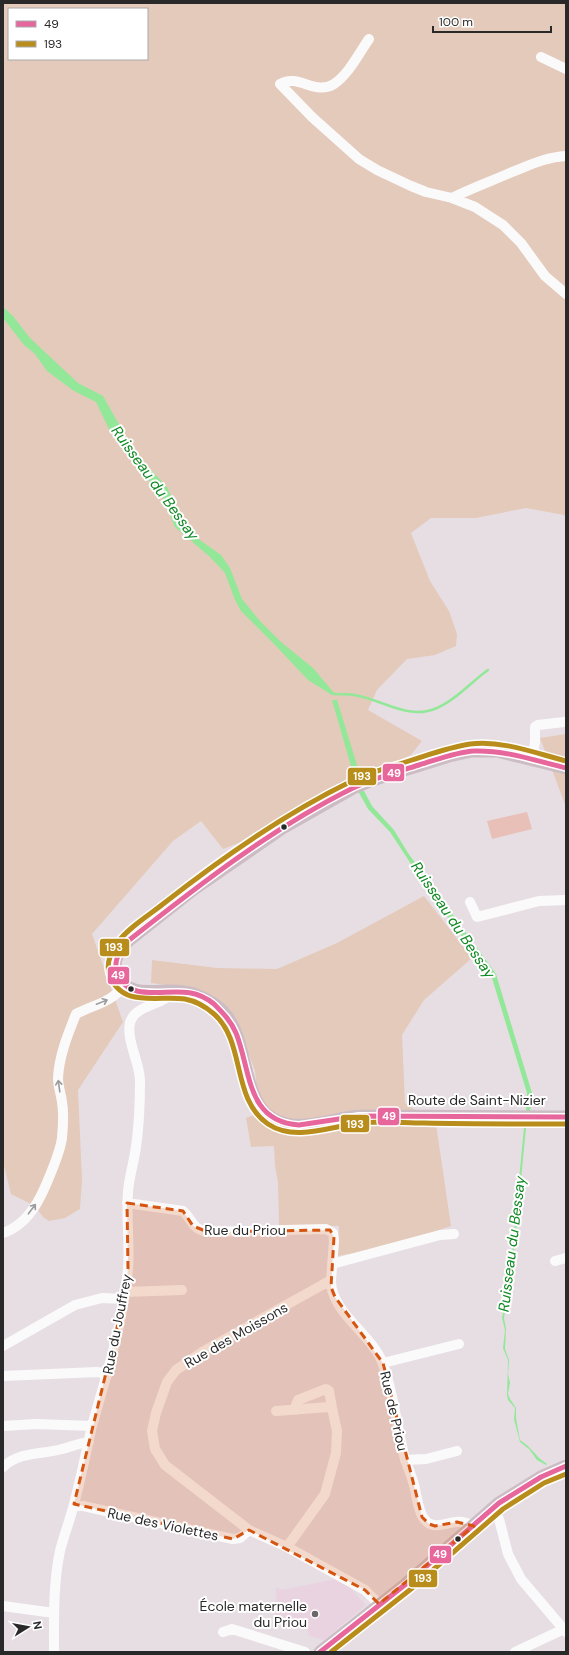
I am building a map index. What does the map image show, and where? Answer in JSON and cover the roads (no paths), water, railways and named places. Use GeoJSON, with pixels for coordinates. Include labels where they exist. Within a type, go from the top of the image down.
{"type":"FeatureCollection","features":[{"type":"Feature","properties":{"kind":"main road"},"geometry":{"type":"LineString","coordinates":[[124,985],[115,971],[115,964],[120,950],[128,941],[194,889],[308,812],[353,788],[372,780],[472,751],[497,752],[566,768]]}},
{"type":"Feature","properties":{"kind":"main road","name":"Route de Saint-Nizier"},"geometry":{"type":"LineString","coordinates":[[124,985],[131,990],[141,992],[173,990],[194,994],[209,1001],[220,1009],[236,1030],[254,1099],[265,1113],[282,1123],[302,1126],[348,1117],[367,1116],[566,1117]]}},
{"type":"Feature","properties":{"kind":"main road"},"geometry":{"type":"LineString","coordinates":[[320,1652],[406,1584],[499,1503],[541,1477],[566,1466]]}},
{"type":"Feature","properties":{"kind":"street"},"geometry":{"type":"LineString","coordinates":[[369,39],[347,71],[332,85],[319,88],[294,80],[287,80],[280,84],[312,117],[359,159],[377,170],[411,186],[426,192],[452,198],[475,207],[503,225],[521,243],[545,276],[566,294]]}},
{"type":"Feature","properties":{"kind":"street"},"geometry":{"type":"LineString","coordinates":[[541,57],[566,68]]}},
{"type":"Feature","properties":{"kind":"street"},"geometry":{"type":"LineString","coordinates":[[452,198],[468,189],[532,164],[566,156]]}},
{"type":"Feature","properties":{"kind":"street"},"geometry":{"type":"LineString","coordinates":[[532,760],[535,742],[535,727],[538,725],[564,722]]}},
{"type":"Feature","properties":{"kind":"street"},"geometry":{"type":"LineString","coordinates":[[470,902],[477,917],[539,901],[566,900]]}},
{"type":"Feature","properties":{"kind":"street"},"geometry":{"type":"LineString","coordinates":[[3,1233],[11,1230],[25,1219],[37,1203],[45,1187],[62,1140],[62,1104],[58,1078],[66,1042],[76,1014],[108,1001],[124,985]]}},
{"type":"Feature","properties":{"kind":"street","name":"Rue du Jouffrey"},"geometry":{"type":"LineString","coordinates":[[54,1652],[56,1575],[60,1551],[74,1504],[92,1426],[108,1374],[124,1296],[128,1268],[127,1203],[136,1146],[140,1081],[139,1070],[129,1032],[130,1024],[134,1016],[140,1010],[170,996],[173,990]]}},
{"type":"Feature","properties":{"kind":"street","name":"Rue du Priou"},"geometry":{"type":"LineString","coordinates":[[127,1203],[183,1211],[188,1215],[193,1226],[198,1230],[208,1232],[326,1229],[333,1233],[334,1237],[332,1264]]}},
{"type":"Feature","properties":{"kind":"street"},"geometry":{"type":"LineString","coordinates":[[331,1280],[332,1264],[440,1235],[454,1234]]}},
{"type":"Feature","properties":{"kind":"street"},"geometry":{"type":"LineString","coordinates":[[554,1261],[566,1258]]}},
{"type":"Feature","properties":{"kind":"street","name":"Rue de Priou"},"geometry":{"type":"LineString","coordinates":[[331,1280],[331,1287],[340,1306],[371,1344],[383,1363],[397,1414],[405,1460],[422,1517],[429,1524],[435,1526],[457,1522],[474,1526]]}},
{"type":"Feature","properties":{"kind":"street","name":"Rue des Moissons"},"geometry":{"type":"LineString","coordinates":[[331,1280],[204,1351],[176,1370],[166,1382],[156,1412],[152,1431],[155,1448],[165,1465],[248,1530],[287,1547],[365,1590],[379,1604]]}},
{"type":"Feature","properties":{"kind":"street"},"geometry":{"type":"LineString","coordinates":[[3,1346],[75,1305],[102,1298],[182,1290]]}},
{"type":"Feature","properties":{"kind":"street","name":"Rue de Priou"},"geometry":{"type":"LineString","coordinates":[[383,1363],[459,1344]]}},
{"type":"Feature","properties":{"kind":"street"},"geometry":{"type":"LineString","coordinates":[[3,1376],[91,1372],[108,1374]]}},
{"type":"Feature","properties":{"kind":"street"},"geometry":{"type":"LineString","coordinates":[[287,1547],[325,1494],[336,1453],[337,1431],[329,1391],[326,1389],[298,1400],[296,1410]]}},
{"type":"Feature","properties":{"kind":"street"},"geometry":{"type":"LineString","coordinates":[[276,1411],[332,1408]]}},
{"type":"Feature","properties":{"kind":"street"},"geometry":{"type":"LineString","coordinates":[[3,1426],[36,1424],[92,1426]]}},
{"type":"Feature","properties":{"kind":"street"},"geometry":{"type":"LineString","coordinates":[[3,1467],[16,1458],[26,1454],[61,1449],[89,1442]]}},
{"type":"Feature","properties":{"kind":"street","name":"Rue de Priou"},"geometry":{"type":"LineString","coordinates":[[405,1460],[426,1459],[457,1451]]}},
{"type":"Feature","properties":{"kind":"street","name":"Rue des Violettes"},"geometry":{"type":"LineString","coordinates":[[74,1504],[233,1539],[240,1538],[248,1530]]}},
{"type":"Feature","properties":{"kind":"street"},"geometry":{"type":"LineString","coordinates":[[491,1510],[499,1519],[508,1554],[521,1579],[565,1630],[515,1652]]}},
{"type":"Feature","properties":{"kind":"street"},"geometry":{"type":"LineString","coordinates":[[3,1606],[54,1613]]}},
{"type":"Feature","properties":{"kind":"street"},"geometry":{"type":"LineString","coordinates":[[224,1632],[232,1629],[305,1652]]}},
{"type":"Feature","properties":{"kind":"water","name":"Ruisseau du Bessay"},"geometry":{"type":"Polygon","coordinates":[[[3,307],[13,316],[30,338],[78,383],[103,396],[135,453],[167,487],[179,513],[197,538],[221,555],[230,568],[242,599],[260,621],[281,642],[313,668],[335,694],[332,695],[308,680],[241,611],[235,600],[225,573],[210,557],[175,527],[161,494],[129,458],[110,431],[96,402],[74,391],[47,371],[35,354],[24,345],[3,318],[3,307]]]}},
{"type":"Feature","properties":{"kind":"water"},"geometry":{"type":"Polygon","coordinates":[[[332,700],[337,700],[361,778],[355,780],[332,700]]]}},
{"type":"Feature","properties":{"kind":"water","name":"Ruisseau du Bessay"},"geometry":{"type":"Polygon","coordinates":[[[363,789],[372,806],[394,830],[408,853],[496,974],[532,1093],[530,1112],[526,1111],[527,1093],[492,978],[428,890],[390,832],[368,809],[358,791],[363,789]]]}},
{"type":"Feature","properties":{"kind":"water"},"geometry":{"type":"Polygon","coordinates":[[[524,1127],[526,1128],[512,1274],[504,1318],[506,1329],[505,1349],[509,1360],[508,1374],[510,1383],[508,1394],[516,1408],[516,1418],[520,1440],[547,1464],[546,1465],[537,1460],[529,1449],[520,1442],[514,1419],[515,1408],[508,1400],[507,1395],[508,1360],[503,1348],[505,1330],[502,1318],[510,1275],[524,1127]]]}},
{"type":"Feature","properties":{"kind":"waterway"},"geometry":{"type":"LineString","coordinates":[[330,692],[333,694],[364,697],[405,711],[426,711],[444,705],[488,670]]}},
{"type":"Feature","properties":{"kind":"place","name":"École maternelle du Priou"},"geometry":{"type":"Point","coordinates":[315,1614]}}]}
